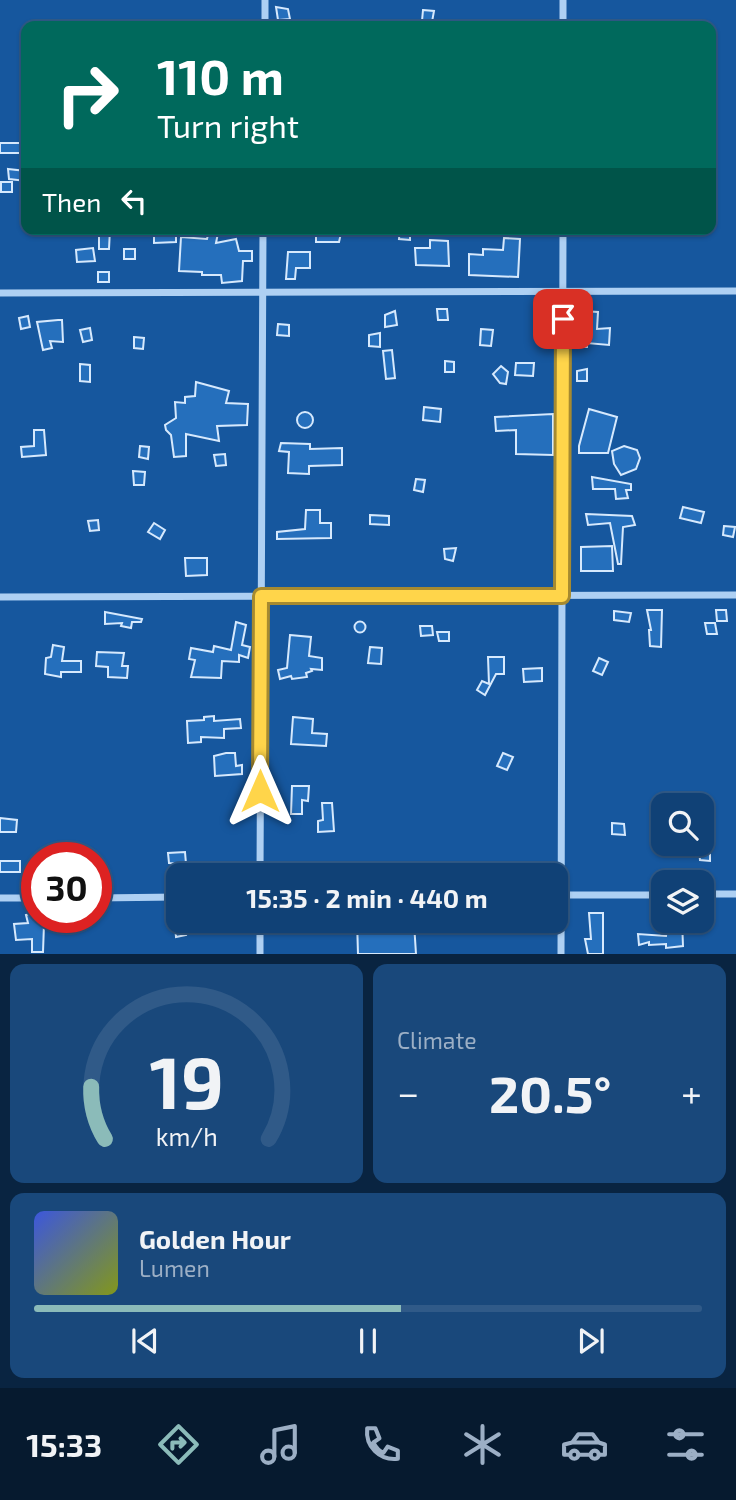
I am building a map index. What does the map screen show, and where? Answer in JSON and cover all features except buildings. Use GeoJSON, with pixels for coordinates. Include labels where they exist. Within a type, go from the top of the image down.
{"type":"FeatureCollection","features":[{"type":"Feature","properties":{"kind":"street"},"geometry":{"type":"LineString","coordinates":[[265,0],[265,21]]}},
{"type":"Feature","properties":{"kind":"street"},"geometry":{"type":"LineString","coordinates":[[563,0],[563,21]]}},
{"type":"Feature","properties":{"kind":"street"},"geometry":{"type":"LineString","coordinates":[[260,863],[263,235]]}},
{"type":"Feature","properties":{"kind":"street"},"geometry":{"type":"LineString","coordinates":[[559,863],[563,235]]}},
{"type":"Feature","properties":{"kind":"street"},"geometry":{"type":"LineString","coordinates":[[0,293],[736,291]]}},
{"type":"Feature","properties":{"kind":"street"},"geometry":{"type":"LineString","coordinates":[[0,597],[736,595]]}},
{"type":"Feature","properties":{"kind":"street"},"geometry":{"type":"LineString","coordinates":[[714,894],[736,894]]}},
{"type":"Feature","properties":{"kind":"street"},"geometry":{"type":"LineString","coordinates":[[568,895],[651,895]]}},
{"type":"Feature","properties":{"kind":"street"},"geometry":{"type":"LineString","coordinates":[[112,898],[166,897]]}},
{"type":"Feature","properties":{"kind":"street"},"geometry":{"type":"LineString","coordinates":[[0,898],[21,898]]}},
{"type":"Feature","properties":{"kind":"street"},"geometry":{"type":"LineString","coordinates":[[260,933],[260,954]]}},
{"type":"Feature","properties":{"kind":"street"},"geometry":{"type":"LineString","coordinates":[[560,933],[561,954]]}},
{"type":"Feature","properties":{"kind":"route"},"geometry":{"type":"LineString","coordinates":[[260,791],[261,596],[562,596],[563,319]]}}]}
